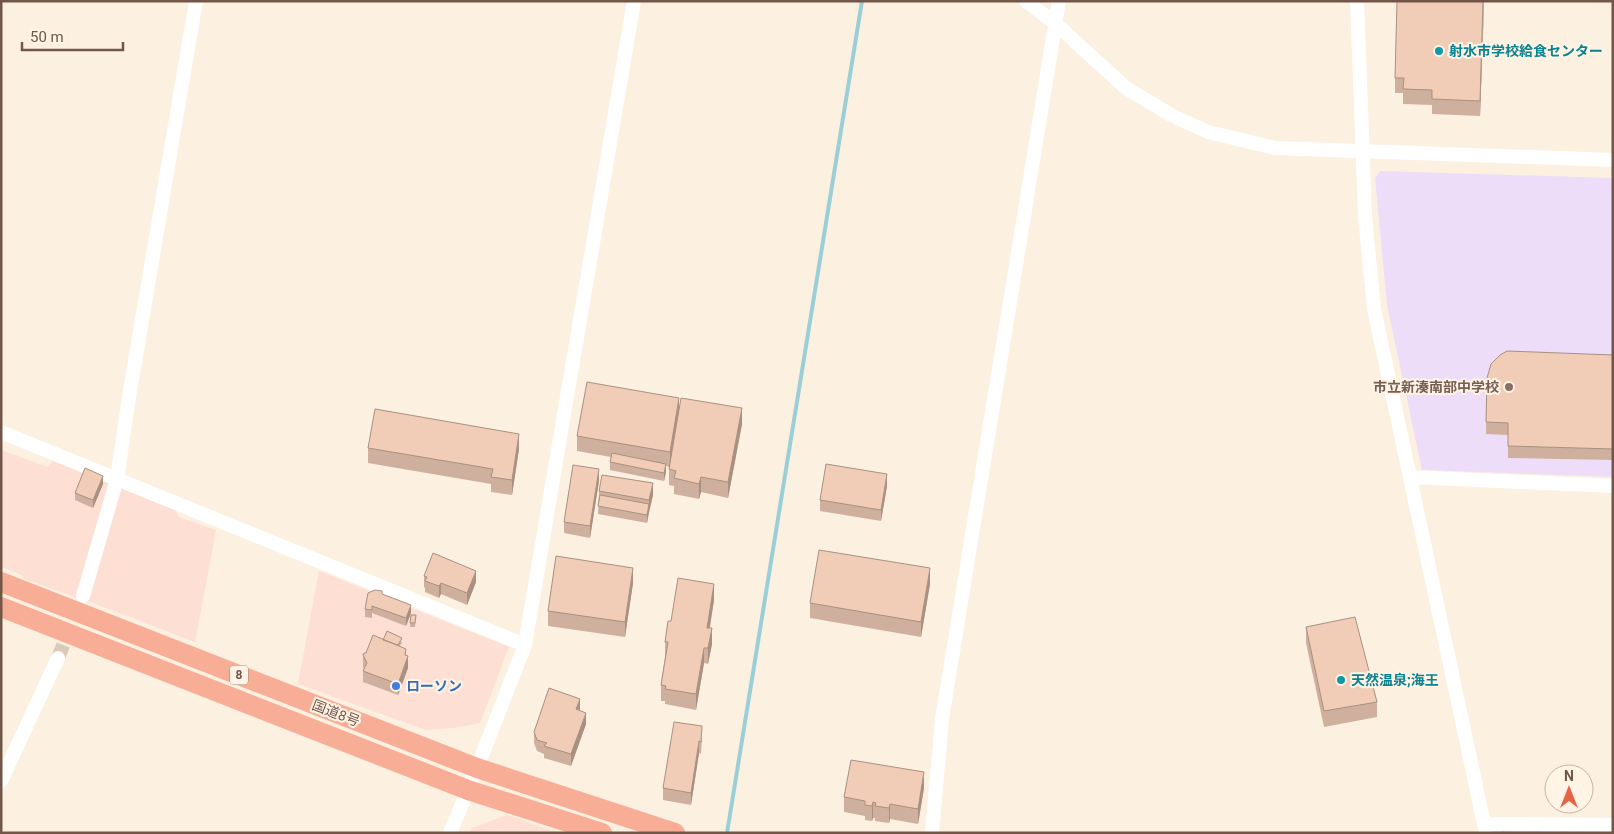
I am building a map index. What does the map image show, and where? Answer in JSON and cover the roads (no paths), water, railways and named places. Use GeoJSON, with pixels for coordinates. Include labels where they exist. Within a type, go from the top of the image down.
{"type":"FeatureCollection","features":[{"type":"Feature","properties":{"kind":"highway","name":"国道8号"},"geometry":{"type":"LineString","coordinates":[[1,582],[477,768],[675,833]]}},
{"type":"Feature","properties":{"kind":"highway","name":"国道8号"},"geometry":{"type":"LineString","coordinates":[[1,607],[468,790],[602,833]]}},
{"type":"Feature","properties":{"kind":"street"},"geometry":{"type":"LineString","coordinates":[[83,596],[117,478],[196,1]]}},
{"type":"Feature","properties":{"kind":"street"},"geometry":{"type":"LineString","coordinates":[[450,833],[525,645],[634,1]]}},
{"type":"Feature","properties":{"kind":"street"},"geometry":{"type":"LineString","coordinates":[[1026,1],[1056,24],[1126,88],[1171,115],[1208,132],[1275,148],[1613,160]]}},
{"type":"Feature","properties":{"kind":"street"},"geometry":{"type":"LineString","coordinates":[[932,833],[942,719],[1059,1]]}},
{"type":"Feature","properties":{"kind":"street"},"geometry":{"type":"LineString","coordinates":[[1357,1],[1365,216],[1374,309],[1486,828],[1613,825]]}},
{"type":"Feature","properties":{"kind":"street"},"geometry":{"type":"LineString","coordinates":[[1,432],[525,645]]}},
{"type":"Feature","properties":{"kind":"street"},"geometry":{"type":"LineString","coordinates":[[1410,477],[1613,486]]}},
{"type":"Feature","properties":{"kind":"street"},"geometry":{"type":"LineString","coordinates":[[1,781],[58,658]]}},
{"type":"Feature","properties":{"kind":"waterway"},"geometry":{"type":"LineString","coordinates":[[727,833],[862,1]]}},
{"type":"Feature","properties":{"kind":"tunnel"},"geometry":{"type":"LineString","coordinates":[[58,658],[80,603]]}},
{"type":"Feature","properties":{"kind":"place","name":"射水市学校給食センター"},"geometry":{"type":"Point","coordinates":[1439,51]}},
{"type":"Feature","properties":{"kind":"place","name":"市立新湊南部中学校"},"geometry":{"type":"Point","coordinates":[1509,387]}},
{"type":"Feature","properties":{"kind":"place","name":"天然温泉;海王"},"geometry":{"type":"Point","coordinates":[1341,680]}},
{"type":"Feature","properties":{"kind":"place","name":"ローソン"},"geometry":{"type":"Point","coordinates":[396,686]}}]}
